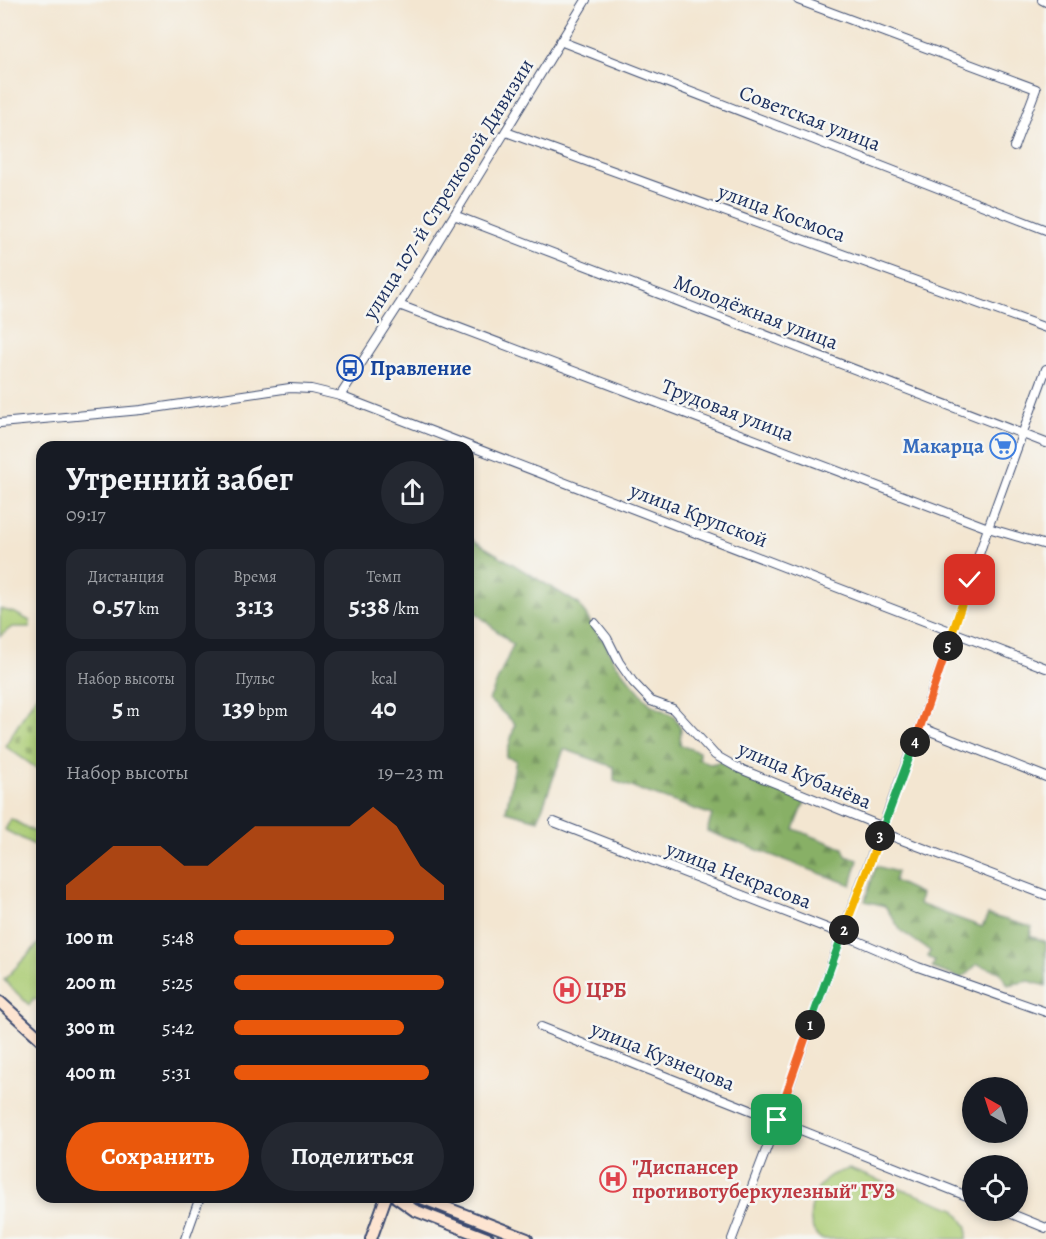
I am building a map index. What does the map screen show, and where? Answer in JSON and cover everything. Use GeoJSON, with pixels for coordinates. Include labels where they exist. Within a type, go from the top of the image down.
{"type":"FeatureCollection","features":[{"type":"Feature","properties":{"kind":"main road"},"geometry":{"type":"LineString","coordinates":[[0,1002],[36,1035]]}},
{"type":"Feature","properties":{"kind":"main road"},"geometry":{"type":"LineString","coordinates":[[371,1239],[384,1203]]}},
{"type":"Feature","properties":{"kind":"main road"},"geometry":{"type":"LineString","coordinates":[[404,1203],[414,1210],[489,1239]]}},
{"type":"Feature","properties":{"kind":"main road"},"geometry":{"type":"LineString","coordinates":[[434,1203],[527,1239]]}},
{"type":"Feature","properties":{"kind":"street","name":"улица 107-й Стрелковой Дивизии"},"geometry":{"type":"LineString","coordinates":[[339,396],[399,305],[586,0]]}},
{"type":"Feature","properties":{"kind":"street"},"geometry":{"type":"LineString","coordinates":[[798,0],[1036,89],[1014,147]]}},
{"type":"Feature","properties":{"kind":"street","name":"Советская улица"},"geometry":{"type":"LineString","coordinates":[[560,41],[1046,230]]}},
{"type":"Feature","properties":{"kind":"street","name":"улица Космоса"},"geometry":{"type":"LineString","coordinates":[[506,132],[1046,328]]}},
{"type":"Feature","properties":{"kind":"street","name":"Молодёжная улица"},"geometry":{"type":"LineString","coordinates":[[454,215],[1046,443]]}},
{"type":"Feature","properties":{"kind":"street","name":"Трудовая улица"},"geometry":{"type":"LineString","coordinates":[[399,305],[988,528],[1046,545]]}},
{"type":"Feature","properties":{"kind":"street"},"geometry":{"type":"LineString","coordinates":[[732,1239],[777,1120],[842,934],[920,727],[988,528],[1046,369]]}},
{"type":"Feature","properties":{"kind":"street","name":"улица Крупской"},"geometry":{"type":"LineString","coordinates":[[0,423],[141,410],[290,388],[311,389],[339,396],[456,441]]}},
{"type":"Feature","properties":{"kind":"street","name":"улица Крупской"},"geometry":{"type":"LineString","coordinates":[[474,448],[1046,668]]}},
{"type":"Feature","properties":{"kind":"street","name":"улица Кубанёва"},"geometry":{"type":"LineString","coordinates":[[595,623],[607,638],[619,662],[633,682],[651,700],[674,709],[715,755],[738,768],[882,830],[1046,895]]}},
{"type":"Feature","properties":{"kind":"street"},"geometry":{"type":"LineString","coordinates":[[920,727],[1046,777]]}},
{"type":"Feature","properties":{"kind":"street","name":"улица Некрасова"},"geometry":{"type":"LineString","coordinates":[[554,822],[842,934],[918,967],[1046,1012]]}},
{"type":"Feature","properties":{"kind":"street","name":"улица Кузнецова"},"geometry":{"type":"LineString","coordinates":[[541,1027],[962,1194]]}},
{"type":"Feature","properties":{"kind":"street"},"geometry":{"type":"LineString","coordinates":[[185,1239],[198,1203]]}},
{"type":"Feature","properties":{"kind":"street"},"geometry":{"type":"LineString","coordinates":[[1028,1221],[1046,1228]]}},
{"type":"Feature","properties":{"kind":"green space"},"geometry":{"type":"Polygon","coordinates":[[[474,541],[579,604],[604,641],[616,664],[650,704],[674,716],[681,728],[680,745],[699,752],[699,758],[707,763],[720,761],[735,772],[805,802],[794,829],[843,848],[846,856],[858,860],[851,885],[707,831],[712,815],[614,781],[614,767],[564,749],[538,820],[506,811],[516,760],[506,757],[515,724],[489,700],[513,645],[474,611],[474,541]]]}},
{"type":"Feature","properties":{"kind":"green space"},"geometry":{"type":"Polygon","coordinates":[[[0,609],[15,613],[30,621],[30,627],[12,627],[0,636],[0,609]]]}},
{"type":"Feature","properties":{"kind":"green space"},"geometry":{"type":"Polygon","coordinates":[[[36,696],[36,768],[5,746],[36,696]]]}},
{"type":"Feature","properties":{"kind":"green space"},"geometry":{"type":"Polygon","coordinates":[[[11,819],[36,833],[36,846],[5,830],[11,819]]]}},
{"type":"Feature","properties":{"kind":"green space"},"geometry":{"type":"Polygon","coordinates":[[[876,866],[897,872],[894,881],[921,894],[919,904],[982,927],[988,915],[1032,927],[1030,936],[1046,942],[1046,986],[1029,981],[1008,985],[1000,972],[977,964],[969,973],[960,978],[932,968],[935,961],[928,957],[930,951],[901,931],[885,906],[865,901],[876,866]]]}},
{"type":"Feature","properties":{"kind":"green space"},"geometry":{"type":"Polygon","coordinates":[[[36,946],[36,999],[34,998],[29,1005],[4,980],[36,946]]]}},
{"type":"Feature","properties":{"kind":"green space"},"geometry":{"type":"Polygon","coordinates":[[[849,1169],[955,1209],[967,1227],[967,1239],[821,1239],[815,1233],[812,1225],[811,1208],[817,1191],[834,1173],[849,1169]]]}},
{"type":"Feature","properties":{"kind":"place","name":"Правление"},"geometry":{"type":"Point","coordinates":[350,368]}},
{"type":"Feature","properties":{"kind":"place","name":"Макарца"},"geometry":{"type":"Point","coordinates":[1003,446]}},
{"type":"Feature","properties":{"kind":"place","name":"ЦРБ"},"geometry":{"type":"Point","coordinates":[567,990]}},
{"type":"Feature","properties":{"kind":"place","name":"\"Диспансер противотуберкулезный\" ГУЗ"},"geometry":{"type":"Point","coordinates":[613,1179]}},
{"type":"Feature","properties":{"kind":"route"},"geometry":{"type":"LineString","coordinates":[[777,1120],[842,934],[920,727],[970,580]]}}]}
